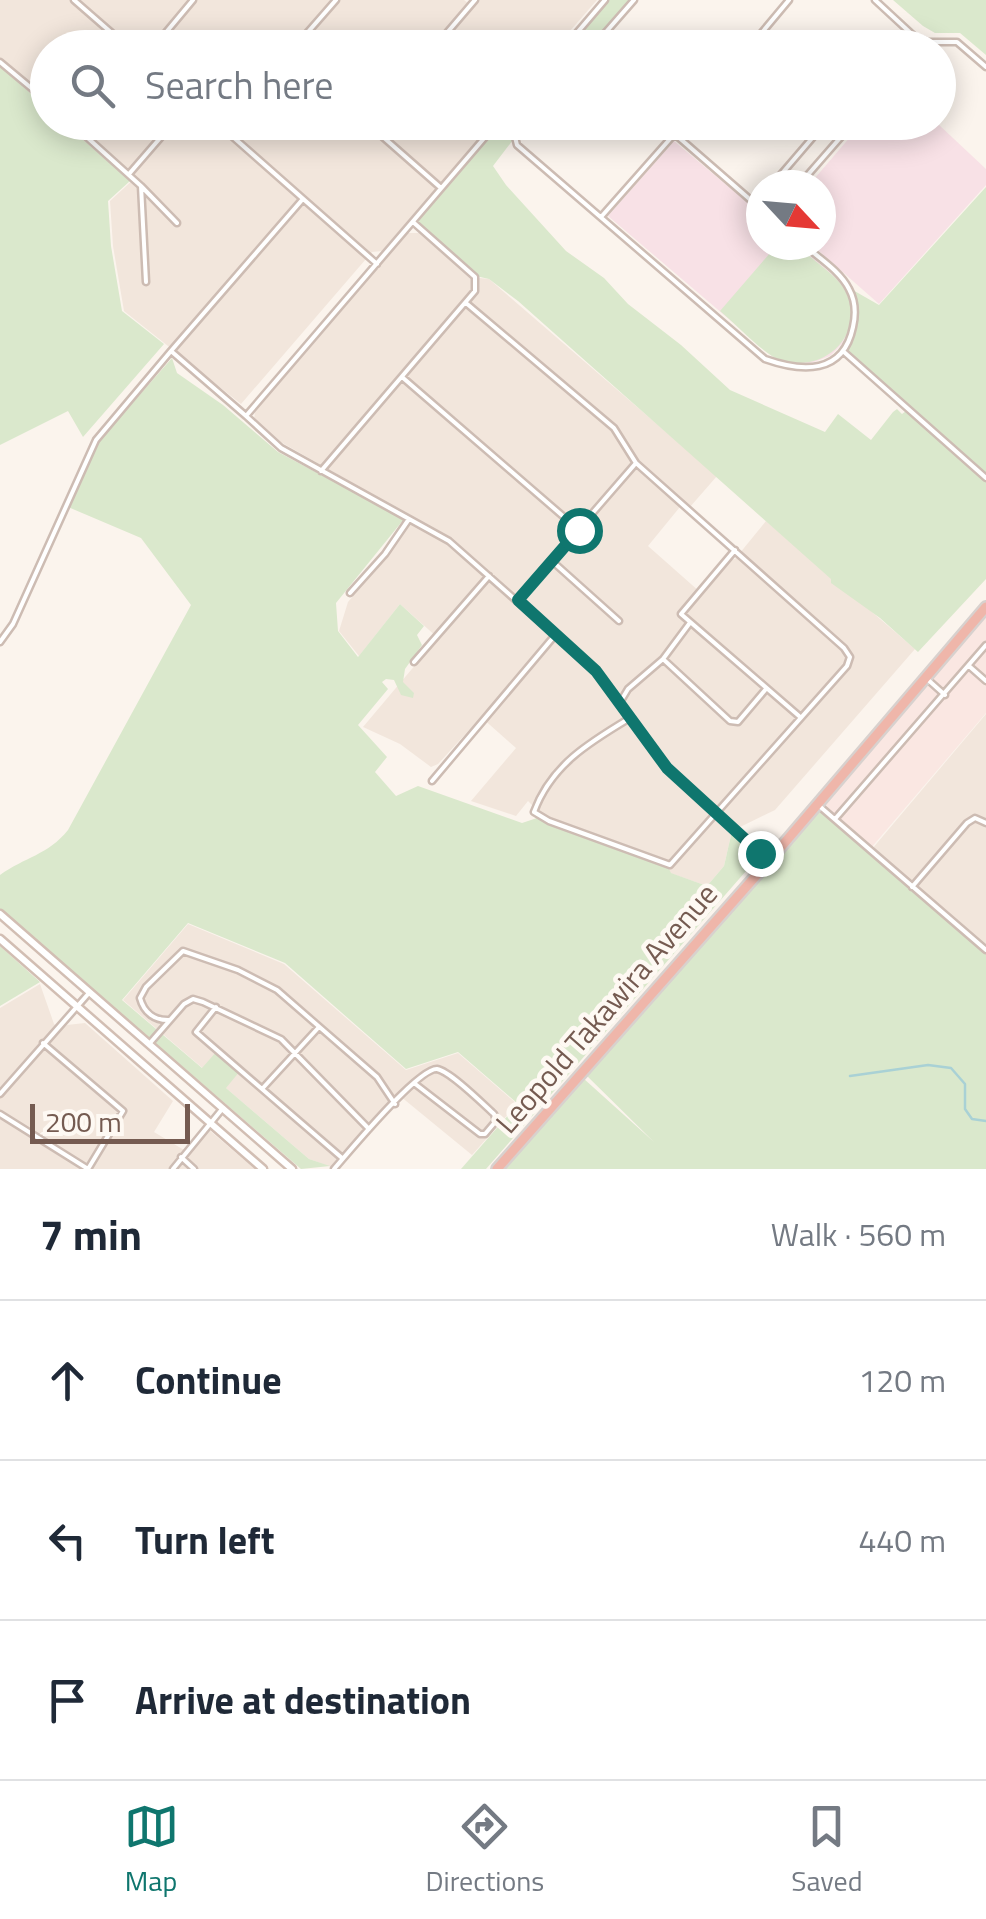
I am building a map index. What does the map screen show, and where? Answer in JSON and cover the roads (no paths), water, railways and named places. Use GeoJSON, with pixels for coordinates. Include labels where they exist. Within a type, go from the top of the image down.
{"type":"FeatureCollection","features":[{"type":"Feature","properties":{"kind":"highway","name":"Leopold Takawira Avenue"},"geometry":{"type":"LineString","coordinates":[[497,1169],[769,861],[986,607]]}},
{"type":"Feature","properties":{"kind":"main road"},"geometry":{"type":"LineString","coordinates":[[0,914],[292,1169]]}},
{"type":"Feature","properties":{"kind":"main road"},"geometry":{"type":"LineString","coordinates":[[0,939],[263,1169]]}},
{"type":"Feature","properties":{"kind":"street"},"geometry":{"type":"LineString","coordinates":[[74,0],[108,30]]}},
{"type":"Feature","properties":{"kind":"street"},"geometry":{"type":"LineString","coordinates":[[168,30],[193,0]]}},
{"type":"Feature","properties":{"kind":"street"},"geometry":{"type":"LineString","coordinates":[[310,30],[336,0]]}},
{"type":"Feature","properties":{"kind":"street"},"geometry":{"type":"LineString","coordinates":[[449,30],[475,0]]}},
{"type":"Feature","properties":{"kind":"street"},"geometry":{"type":"LineString","coordinates":[[579,30],[605,0]]}},
{"type":"Feature","properties":{"kind":"street"},"geometry":{"type":"LineString","coordinates":[[608,30],[634,0]]}},
{"type":"Feature","properties":{"kind":"street"},"geometry":{"type":"LineString","coordinates":[[764,30],[789,0]]}},
{"type":"Feature","properties":{"kind":"street"},"geometry":{"type":"LineString","coordinates":[[875,0],[907,30]]}},
{"type":"Feature","properties":{"kind":"street"},"geometry":{"type":"LineString","coordinates":[[956,42],[986,67]]}},
{"type":"Feature","properties":{"kind":"street"},"geometry":{"type":"LineString","coordinates":[[0,62],[30,87]]}},
{"type":"Feature","properties":{"kind":"street"},"geometry":{"type":"LineString","coordinates":[[90,140],[177,223]]}},
{"type":"Feature","properties":{"kind":"street"},"geometry":{"type":"LineString","coordinates":[[128,174],[158,140]]}},
{"type":"Feature","properties":{"kind":"street"},"geometry":{"type":"LineString","coordinates":[[240,140],[302,200],[377,264]]}},
{"type":"Feature","properties":{"kind":"street"},"geometry":{"type":"LineString","coordinates":[[386,140],[441,188]]}},
{"type":"Feature","properties":{"kind":"street"},"geometry":{"type":"LineString","coordinates":[[246,416],[482,140]]}},
{"type":"Feature","properties":{"kind":"street"},"geometry":{"type":"LineString","coordinates":[[515,140],[765,360],[798,370],[831,362],[844,352],[854,319],[854,302],[842,278],[821,260]]}},
{"type":"Feature","properties":{"kind":"street"},"geometry":{"type":"LineString","coordinates":[[601,217],[670,140]]}},
{"type":"Feature","properties":{"kind":"street"},"geometry":{"type":"LineString","coordinates":[[680,140],[746,196]]}},
{"type":"Feature","properties":{"kind":"street"},"geometry":{"type":"LineString","coordinates":[[785,170],[811,140]]}},
{"type":"Feature","properties":{"kind":"street"},"geometry":{"type":"LineString","coordinates":[[812,170],[838,140]]}},
{"type":"Feature","properties":{"kind":"street"},"geometry":{"type":"LineString","coordinates":[[141,186],[146,282]]}},
{"type":"Feature","properties":{"kind":"street"},"geometry":{"type":"LineString","coordinates":[[0,642],[17,615],[96,440],[302,200]]}},
{"type":"Feature","properties":{"kind":"street"},"geometry":{"type":"LineString","coordinates":[[321,471],[475,290],[475,277],[412,222]]}},
{"type":"Feature","properties":{"kind":"street"},"geometry":{"type":"LineString","coordinates":[[466,302],[614,428],[636,463],[849,655],[847,666],[673,864],[667,866],[538,816],[534,810],[567,761],[630,718]]}},
{"type":"Feature","properties":{"kind":"street"},"geometry":{"type":"LineString","coordinates":[[171,351],[281,448],[446,538],[596,671],[667,768],[769,861]]}},
{"type":"Feature","properties":{"kind":"street"},"geometry":{"type":"LineString","coordinates":[[844,352],[986,478]]}},
{"type":"Feature","properties":{"kind":"street"},"geometry":{"type":"LineString","coordinates":[[402,377],[579,530]]}},
{"type":"Feature","properties":{"kind":"street"},"geometry":{"type":"LineString","coordinates":[[518,600],[636,463]]}},
{"type":"Feature","properties":{"kind":"street"},"geometry":{"type":"LineString","coordinates":[[350,593],[385,554],[409,519]]}},
{"type":"Feature","properties":{"kind":"street"},"geometry":{"type":"LineString","coordinates":[[735,550],[682,614],[800,717]]}},
{"type":"Feature","properties":{"kind":"street"},"geometry":{"type":"LineString","coordinates":[[552,561],[619,621]]}},
{"type":"Feature","properties":{"kind":"street"},"geometry":{"type":"LineString","coordinates":[[414,662],[489,576]]}},
{"type":"Feature","properties":{"kind":"street"},"geometry":{"type":"LineString","coordinates":[[619,704],[628,689],[663,659],[690,624]]}},
{"type":"Feature","properties":{"kind":"street"},"geometry":{"type":"LineString","coordinates":[[432,781],[556,634]]}},
{"type":"Feature","properties":{"kind":"street"},"geometry":{"type":"LineString","coordinates":[[835,819],[986,645]]}},
{"type":"Feature","properties":{"kind":"street"},"geometry":{"type":"LineString","coordinates":[[663,659],[735,724],[766,689]]}},
{"type":"Feature","properties":{"kind":"street"},"geometry":{"type":"LineString","coordinates":[[969,666],[986,680]]}},
{"type":"Feature","properties":{"kind":"street"},"geometry":{"type":"LineString","coordinates":[[925,677],[946,695]]}},
{"type":"Feature","properties":{"kind":"street"},"geometry":{"type":"LineString","coordinates":[[613,695],[628,689]]}},
{"type":"Feature","properties":{"kind":"street"},"geometry":{"type":"LineString","coordinates":[[818,804],[986,950]]}},
{"type":"Feature","properties":{"kind":"street"},"geometry":{"type":"LineString","coordinates":[[912,887],[967,822],[974,818],[986,823]]}},
{"type":"Feature","properties":{"kind":"street"},"geometry":{"type":"LineString","coordinates":[[170,1020],[156,1019],[143,1008],[140,998],[146,986],[185,951],[269,984],[377,1077],[394,1104]]}},
{"type":"Feature","properties":{"kind":"street"},"geometry":{"type":"LineString","coordinates":[[0,1094],[89,993]]}},
{"type":"Feature","properties":{"kind":"street"},"geometry":{"type":"LineString","coordinates":[[149,1044],[192,1000],[216,1007],[260,1026],[296,1051],[369,1130]]}},
{"type":"Feature","properties":{"kind":"street"},"geometry":{"type":"LineString","coordinates":[[216,1007],[196,1032],[343,1159]]}},
{"type":"Feature","properties":{"kind":"street"},"geometry":{"type":"LineString","coordinates":[[262,1089],[319,1027]]}},
{"type":"Feature","properties":{"kind":"street"},"geometry":{"type":"LineString","coordinates":[[0,1114],[88,1169],[124,1112],[44,1044]]}},
{"type":"Feature","properties":{"kind":"street"},"geometry":{"type":"LineString","coordinates":[[334,1169],[414,1083],[431,1071],[441,1070],[494,1114],[496,1121],[485,1134],[480,1134],[414,1083]]}},
{"type":"Feature","properties":{"kind":"street"},"geometry":{"type":"LineString","coordinates":[[174,1169],[223,1108]]}},
{"type":"Feature","properties":{"kind":"street"},"geometry":{"type":"LineString","coordinates":[[181,1157],[194,1169]]}},
{"type":"Feature","properties":{"kind":"waterway"},"geometry":{"type":"LineString","coordinates":[[850,1076],[928,1065],[951,1068],[965,1084],[965,1109],[972,1119],[986,1121]]}}]}
